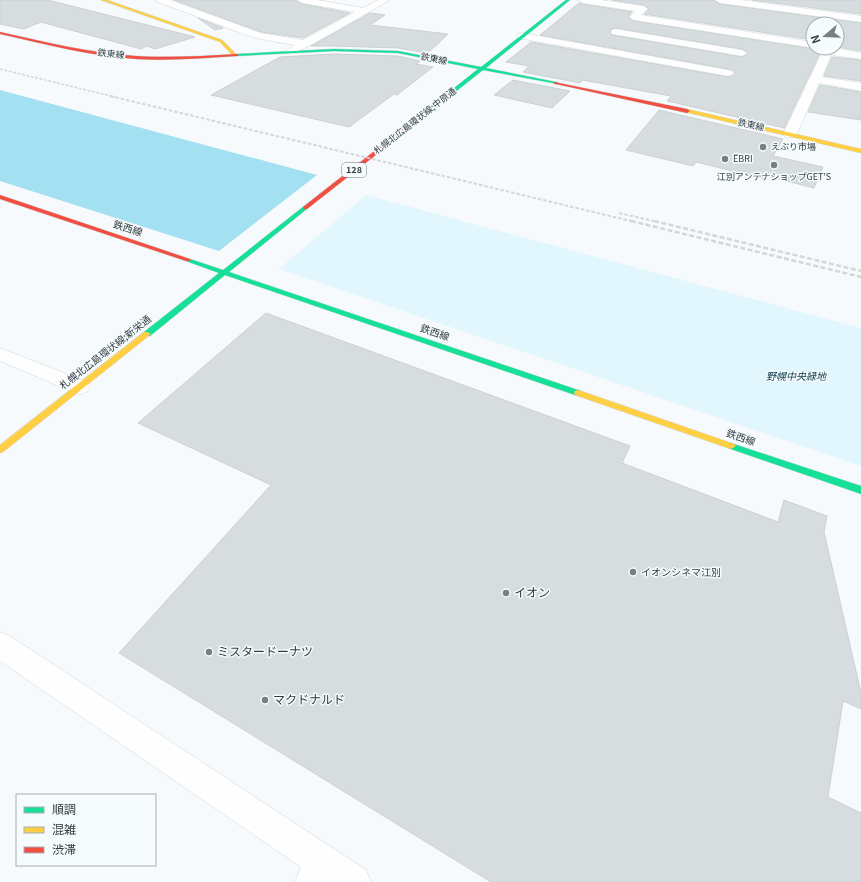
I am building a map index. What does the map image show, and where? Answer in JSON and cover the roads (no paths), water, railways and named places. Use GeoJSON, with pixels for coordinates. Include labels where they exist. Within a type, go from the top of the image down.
{"type":"FeatureCollection","features":[{"type":"Feature","properties":{"kind":"street"},"geometry":{"type":"LineString","coordinates":[[161,0],[259,36],[305,44]]}},
{"type":"Feature","properties":{"kind":"street"},"geometry":{"type":"LineString","coordinates":[[302,0],[366,11]]}},
{"type":"Feature","properties":{"kind":"street"},"geometry":{"type":"LineString","coordinates":[[289,52],[385,0]]}},
{"type":"Feature","properties":{"kind":"street","name":"札幌北広島環状線;中原通"},"geometry":{"type":"LineString","coordinates":[[224,272],[568,0]]}},
{"type":"Feature","properties":{"kind":"street"},"geometry":{"type":"LineString","coordinates":[[583,0],[643,8],[598,50]]}},
{"type":"Feature","properties":{"kind":"street"},"geometry":{"type":"LineString","coordinates":[[720,0],[842,20],[861,19]]}},
{"type":"Feature","properties":{"kind":"street"},"geometry":{"type":"LineString","coordinates":[[110,1],[221,42],[235,54]]}},
{"type":"Feature","properties":{"kind":"street"},"geometry":{"type":"LineString","coordinates":[[634,17],[805,44]]}},
{"type":"Feature","properties":{"kind":"street"},"geometry":{"type":"LineString","coordinates":[[616,32],[742,53]]}},
{"type":"Feature","properties":{"kind":"street","name":"鉄東線"},"geometry":{"type":"LineString","coordinates":[[0,33],[90,52],[120,56],[160,57],[379,50],[416,55],[635,100],[861,151]]}},
{"type":"Feature","properties":{"kind":"street"},"geometry":{"type":"LineString","coordinates":[[522,36],[726,76],[754,36]]}},
{"type":"Feature","properties":{"kind":"street"},"geometry":{"type":"LineString","coordinates":[[845,53],[861,56]]}},
{"type":"Feature","properties":{"kind":"street"},"geometry":{"type":"LineString","coordinates":[[790,134],[825,56]]}},
{"type":"Feature","properties":{"kind":"street"},"geometry":{"type":"LineString","coordinates":[[815,79],[861,87]]}},
{"type":"Feature","properties":{"kind":"street","name":"鉄西線"},"geometry":{"type":"LineString","coordinates":[[0,197],[861,490]]}},
{"type":"Feature","properties":{"kind":"street","name":"札幌北広島環状線;新栄通"},"geometry":{"type":"LineString","coordinates":[[0,450],[224,272]]}},
{"type":"Feature","properties":{"kind":"street"},"geometry":{"type":"LineString","coordinates":[[0,354],[80,387]]}},
{"type":"Feature","properties":{"kind":"street"},"geometry":{"type":"LineString","coordinates":[[0,645],[318,872],[354,882]]}},
{"type":"Feature","properties":{"kind":"railway"},"geometry":{"type":"LineString","coordinates":[[0,69],[115,97]]}},
{"type":"Feature","properties":{"kind":"railway"},"geometry":{"type":"LineString","coordinates":[[110,96],[635,222]]}},
{"type":"Feature","properties":{"kind":"railway"},"geometry":{"type":"LineString","coordinates":[[619,213],[658,222]]}},
{"type":"Feature","properties":{"kind":"railway"},"geometry":{"type":"LineString","coordinates":[[631,221],[861,277]]}},
{"type":"Feature","properties":{"kind":"railway"},"geometry":{"type":"LineString","coordinates":[[654,221],[861,271]]}},
{"type":"Feature","properties":{"kind":"place","name":"えぶり市場"},"geometry":{"type":"Point","coordinates":[763,147]}},
{"type":"Feature","properties":{"kind":"place","name":"ËBRI"},"geometry":{"type":"Point","coordinates":[725,159]}},
{"type":"Feature","properties":{"kind":"place","name":"江別アンテナショップGET’S"},"geometry":{"type":"Point","coordinates":[774,165]}},
{"type":"Feature","properties":{"kind":"place","name":"イオンシネマ江別"},"geometry":{"type":"Point","coordinates":[633,572]}},
{"type":"Feature","properties":{"kind":"place","name":"イオン"},"geometry":{"type":"Point","coordinates":[506,593]}},
{"type":"Feature","properties":{"kind":"place","name":"ミスタードーナツ"},"geometry":{"type":"Point","coordinates":[209,652]}},
{"type":"Feature","properties":{"kind":"place","name":"マクドナルド"},"geometry":{"type":"Point","coordinates":[265,700]}},
{"type":"Feature","properties":{"kind":"park label","name":"野幌中央緑地"},"geometry":{"type":"Point","coordinates":[796,376]}}]}
